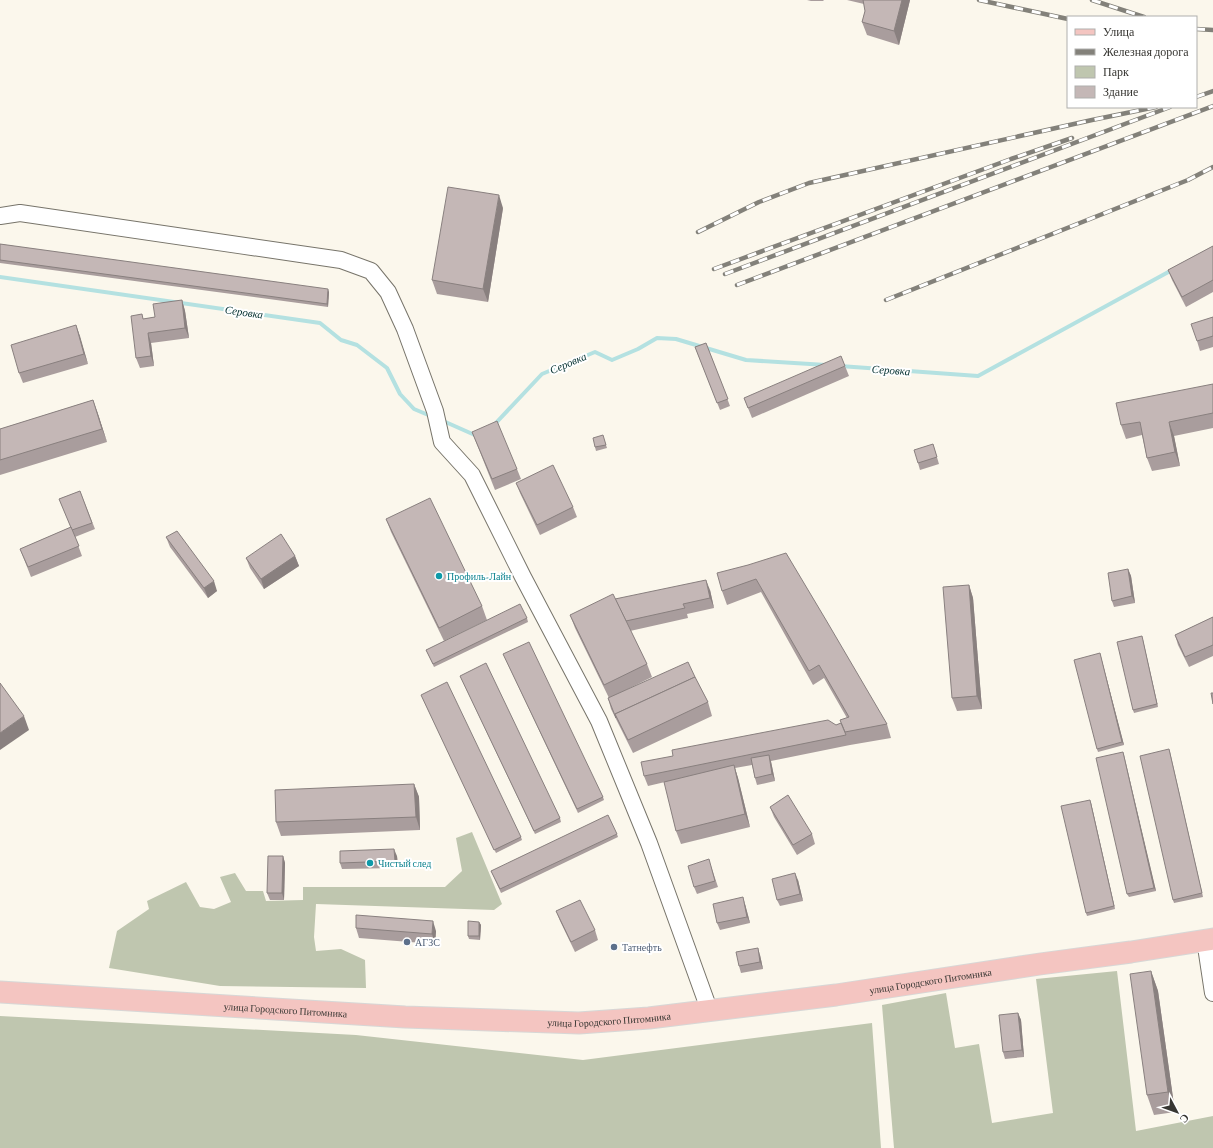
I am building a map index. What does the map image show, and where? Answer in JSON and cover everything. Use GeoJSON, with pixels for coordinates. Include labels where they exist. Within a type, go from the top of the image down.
{"type":"FeatureCollection","features":[{"type":"Feature","properties":{"kind":"main road","name":"улица Городского Питомника"},"geometry":{"type":"LineString","coordinates":[[0,992],[405,1017],[579,1023],[710,1012],[1131,952],[1209,939]]}},
{"type":"Feature","properties":{"kind":"street"},"geometry":{"type":"LineString","coordinates":[[0,216],[20,213],[247,246],[341,260],[371,271],[388,292],[405,329],[435,411],[442,442],[472,475],[523,578],[599,721],[649,843],[710,1012]]}},
{"type":"Feature","properties":{"kind":"street"},"geometry":{"type":"LineString","coordinates":[[1209,939],[1213,993]]}},
{"type":"Feature","properties":{"kind":"green space"},"geometry":{"type":"Polygon","coordinates":[[[472,832],[502,904],[494,910],[316,904],[314,937],[316,951],[341,949],[365,960],[366,988],[220,986],[109,968],[117,931],[149,909],[147,901],[186,882],[200,907],[214,909],[231,902],[220,877],[235,873],[246,891],[263,891],[266,901],[303,900],[303,887],[445,887],[462,871],[456,838],[472,832]]]}},
{"type":"Feature","properties":{"kind":"green space"},"geometry":{"type":"Polygon","coordinates":[[[1117,971],[1136,1131],[1213,1116],[1213,1148],[894,1148],[882,1005],[946,993],[955,1048],[979,1044],[992,1123],[1053,1113],[1036,979],[1117,971]]]}},
{"type":"Feature","properties":{"kind":"green space"},"geometry":{"type":"Polygon","coordinates":[[[0,1016],[356,1035],[583,1060],[872,1023],[881,1148],[0,1148],[0,1016]]]}},
{"type":"Feature","properties":{"kind":"building"},"geometry":{"type":"Polygon","coordinates":[[[863,0],[902,0],[894,31],[862,22],[865,11],[863,0]]]}},
{"type":"Feature","properties":{"kind":"building"},"geometry":{"type":"Polygon","coordinates":[[[448,187],[499,195],[483,289],[432,280],[448,187]]]}},
{"type":"Feature","properties":{"kind":"building"},"geometry":{"type":"Polygon","coordinates":[[[0,244],[328,289],[327,304],[0,260],[0,244]]]}},
{"type":"Feature","properties":{"kind":"building"},"geometry":{"type":"Polygon","coordinates":[[[1213,246],[1213,280],[1182,297],[1168,270],[1213,246]]]}},
{"type":"Feature","properties":{"kind":"building"},"geometry":{"type":"Polygon","coordinates":[[[182,300],[185,328],[148,333],[151,356],[136,358],[131,316],[142,314],[143,319],[155,317],[153,304],[182,300]]]}},
{"type":"Feature","properties":{"kind":"building"},"geometry":{"type":"Polygon","coordinates":[[[1213,317],[1213,336],[1197,341],[1191,324],[1213,317]]]}},
{"type":"Feature","properties":{"kind":"building"},"geometry":{"type":"Polygon","coordinates":[[[76,325],[84,354],[19,373],[11,345],[76,325]]]}},
{"type":"Feature","properties":{"kind":"building"},"geometry":{"type":"Polygon","coordinates":[[[706,343],[728,399],[717,403],[695,347],[706,343]]]}},
{"type":"Feature","properties":{"kind":"building"},"geometry":{"type":"Polygon","coordinates":[[[841,356],[845,366],[748,408],[744,398],[841,356]]]}},
{"type":"Feature","properties":{"kind":"building"},"geometry":{"type":"Polygon","coordinates":[[[1213,384],[1213,413],[1169,422],[1175,452],[1147,458],[1140,422],[1121,425],[1116,403],[1213,384]]]}},
{"type":"Feature","properties":{"kind":"building"},"geometry":{"type":"Polygon","coordinates":[[[93,400],[102,429],[0,460],[0,429],[93,400]]]}},
{"type":"Feature","properties":{"kind":"building"},"geometry":{"type":"Polygon","coordinates":[[[497,421],[517,469],[492,479],[472,432],[497,421]]]}},
{"type":"Feature","properties":{"kind":"building"},"geometry":{"type":"Polygon","coordinates":[[[603,435],[606,445],[595,447],[593,438],[603,435]]]}},
{"type":"Feature","properties":{"kind":"building"},"geometry":{"type":"Polygon","coordinates":[[[933,444],[937,457],[918,463],[914,450],[933,444]]]}},
{"type":"Feature","properties":{"kind":"building"},"geometry":{"type":"Polygon","coordinates":[[[553,465],[573,507],[537,525],[516,483],[553,465]]]}},
{"type":"Feature","properties":{"kind":"building"},"geometry":{"type":"Polygon","coordinates":[[[80,491],[92,523],[72,530],[59,499],[80,491]]]}},
{"type":"Feature","properties":{"kind":"building","name":"Профиль-Лайн"},"geometry":{"type":"Polygon","coordinates":[[[430,498],[482,606],[439,628],[386,519],[430,498]]]}},
{"type":"Feature","properties":{"kind":"building"},"geometry":{"type":"Polygon","coordinates":[[[71,527],[79,546],[28,567],[20,549],[71,527]]]}},
{"type":"Feature","properties":{"kind":"building"},"geometry":{"type":"Polygon","coordinates":[[[177,531],[214,581],[204,588],[166,537],[177,531]]]}},
{"type":"Feature","properties":{"kind":"building"},"geometry":{"type":"Polygon","coordinates":[[[281,534],[295,556],[261,579],[246,558],[281,534]]]}},
{"type":"Feature","properties":{"kind":"building"},"geometry":{"type":"Polygon","coordinates":[[[786,553],[887,724],[845,732],[840,720],[849,717],[819,665],[809,671],[756,579],[722,591],[717,573],[786,553]]]}},
{"type":"Feature","properties":{"kind":"building"},"geometry":{"type":"Polygon","coordinates":[[[1128,569],[1132,596],[1112,601],[1108,573],[1128,569]]]}},
{"type":"Feature","properties":{"kind":"building"},"geometry":{"type":"Polygon","coordinates":[[[706,580],[710,598],[683,604],[685,608],[626,621],[615,599],[706,580]]]}},
{"type":"Feature","properties":{"kind":"building"},"geometry":{"type":"Polygon","coordinates":[[[969,585],[977,696],[952,698],[943,587],[969,585]]]}},
{"type":"Feature","properties":{"kind":"building"},"geometry":{"type":"Polygon","coordinates":[[[613,594],[647,664],[604,685],[570,615],[613,594]]]}},
{"type":"Feature","properties":{"kind":"building"},"geometry":{"type":"Polygon","coordinates":[[[520,604],[527,618],[433,664],[426,650],[520,604]]]}},
{"type":"Feature","properties":{"kind":"building"},"geometry":{"type":"Polygon","coordinates":[[[1213,617],[1213,645],[1185,657],[1175,635],[1213,617]]]}},
{"type":"Feature","properties":{"kind":"building"},"geometry":{"type":"Polygon","coordinates":[[[1142,636],[1157,704],[1133,710],[1117,642],[1142,636]]]}},
{"type":"Feature","properties":{"kind":"building"},"geometry":{"type":"Polygon","coordinates":[[[529,642],[603,797],[577,809],[503,654],[529,642]]]}},
{"type":"Feature","properties":{"kind":"building"},"geometry":{"type":"Polygon","coordinates":[[[1100,653],[1122,742],[1097,749],[1074,660],[1100,653]]]}},
{"type":"Feature","properties":{"kind":"building"},"geometry":{"type":"Polygon","coordinates":[[[688,662],[695,677],[615,714],[616,718],[608,698],[688,662]]]}},
{"type":"Feature","properties":{"kind":"building"},"geometry":{"type":"Polygon","coordinates":[[[486,663],[560,818],[534,831],[460,676],[486,663]]]}},
{"type":"Feature","properties":{"kind":"building"},"geometry":{"type":"Polygon","coordinates":[[[695,677],[708,702],[628,740],[615,714],[695,677]]]}},
{"type":"Feature","properties":{"kind":"building"},"geometry":{"type":"Polygon","coordinates":[[[447,682],[521,837],[494,850],[421,695],[447,682]]]}},
{"type":"Feature","properties":{"kind":"building"},"geometry":{"type":"Polygon","coordinates":[[[0,683],[24,716],[0,733],[0,683]]]}},
{"type":"Feature","properties":{"kind":"building"},"geometry":{"type":"Polygon","coordinates":[[[1211,693],[1213,693],[1213,704],[1211,693]]]}},
{"type":"Feature","properties":{"kind":"building"},"geometry":{"type":"Polygon","coordinates":[[[828,720],[836,725],[841,723],[846,735],[644,776],[641,762],[673,756],[672,750],[828,720]]]}},
{"type":"Feature","properties":{"kind":"building"},"geometry":{"type":"Polygon","coordinates":[[[1169,749],[1202,893],[1173,900],[1140,756],[1169,749]]]}},
{"type":"Feature","properties":{"kind":"building"},"geometry":{"type":"Polygon","coordinates":[[[1123,752],[1154,888],[1127,894],[1096,758],[1123,752]]]}},
{"type":"Feature","properties":{"kind":"building"},"geometry":{"type":"Polygon","coordinates":[[[769,755],[772,774],[755,778],[751,758],[769,755]]]}},
{"type":"Feature","properties":{"kind":"building"},"geometry":{"type":"Polygon","coordinates":[[[734,765],[745,814],[676,831],[664,782],[734,765]]]}},
{"type":"Feature","properties":{"kind":"building"},"geometry":{"type":"Polygon","coordinates":[[[414,784],[416,817],[276,822],[275,790],[414,784]]]}},
{"type":"Feature","properties":{"kind":"building"},"geometry":{"type":"Polygon","coordinates":[[[788,795],[812,834],[793,845],[770,807],[788,795]]]}},
{"type":"Feature","properties":{"kind":"building"},"geometry":{"type":"Polygon","coordinates":[[[1090,800],[1114,906],[1086,913],[1061,806],[1090,800]]]}},
{"type":"Feature","properties":{"kind":"building"},"geometry":{"type":"Polygon","coordinates":[[[608,815],[617,834],[500,889],[491,871],[608,815]]]}},
{"type":"Feature","properties":{"kind":"building"},"geometry":{"type":"Polygon","coordinates":[[[394,849],[395,861],[340,863],[340,851],[394,849]]]}},
{"type":"Feature","properties":{"kind":"building"},"geometry":{"type":"Polygon","coordinates":[[[268,856],[283,856],[282,893],[267,893],[268,856]]]}},
{"type":"Feature","properties":{"kind":"building"},"geometry":{"type":"Polygon","coordinates":[[[709,859],[715,881],[694,887],[688,866],[709,859]]]}},
{"type":"Feature","properties":{"kind":"building"},"geometry":{"type":"Polygon","coordinates":[[[795,873],[800,894],[777,900],[772,879],[795,873]]]}},
{"type":"Feature","properties":{"kind":"building"},"geometry":{"type":"Polygon","coordinates":[[[743,897],[747,917],[717,923],[713,904],[743,897]]]}},
{"type":"Feature","properties":{"kind":"building"},"geometry":{"type":"Polygon","coordinates":[[[580,900],[595,930],[571,942],[556,911],[580,900]]]}},
{"type":"Feature","properties":{"kind":"building"},"geometry":{"type":"Polygon","coordinates":[[[356,915],[433,921],[432,934],[356,928],[356,915]]]}},
{"type":"Feature","properties":{"kind":"building"},"geometry":{"type":"Polygon","coordinates":[[[468,921],[479,922],[479,936],[468,936],[468,921]]]}},
{"type":"Feature","properties":{"kind":"building"},"geometry":{"type":"Polygon","coordinates":[[[758,948],[760,962],[739,966],[736,952],[758,948]]]}},
{"type":"Feature","properties":{"kind":"building"},"geometry":{"type":"Polygon","coordinates":[[[1151,971],[1168,1092],[1147,1095],[1130,974],[1151,971]]]}},
{"type":"Feature","properties":{"kind":"building"},"geometry":{"type":"Polygon","coordinates":[[[1018,1013],[1022,1050],[1003,1052],[999,1015],[1018,1013]]]}},
{"type":"Feature","properties":{"kind":"waterway","name":"Серовка"},"geometry":{"type":"LineString","coordinates":[[840,366],[978,376],[1172,270]]}},
{"type":"Feature","properties":{"kind":"waterway","name":"Серовка"},"geometry":{"type":"LineString","coordinates":[[0,277],[320,323],[341,340],[357,345],[387,368],[400,394],[414,409],[433,417]]}},
{"type":"Feature","properties":{"kind":"waterway","name":"Серовка"},"geometry":{"type":"LineString","coordinates":[[494,425],[542,374],[595,352],[612,360],[638,349],[657,338],[676,339],[746,360],[826,365]]}},
{"type":"Feature","properties":{"kind":"waterway","name":"Серовка"},"geometry":{"type":"LineString","coordinates":[[441,420],[477,436]]}},
{"type":"Feature","properties":{"kind":"railway"},"geometry":{"type":"LineString","coordinates":[[979,0],[1067,19]]}},
{"type":"Feature","properties":{"kind":"railway"},"geometry":{"type":"LineString","coordinates":[[1092,0],[1141,16]]}},
{"type":"Feature","properties":{"kind":"railway"},"geometry":{"type":"LineString","coordinates":[[1197,29],[1213,30]]}},
{"type":"Feature","properties":{"kind":"railway"},"geometry":{"type":"LineString","coordinates":[[1197,97],[1213,91]]}},
{"type":"Feature","properties":{"kind":"railway"},"geometry":{"type":"LineString","coordinates":[[737,285],[1213,106]]}},
{"type":"Feature","properties":{"kind":"railway"},"geometry":{"type":"LineString","coordinates":[[698,232],[759,202],[809,183],[1151,108]]}},
{"type":"Feature","properties":{"kind":"railway"},"geometry":{"type":"LineString","coordinates":[[725,274],[1167,108]]}},
{"type":"Feature","properties":{"kind":"railway"},"geometry":{"type":"LineString","coordinates":[[714,269],[1011,159],[1072,138]]}},
{"type":"Feature","properties":{"kind":"railway"},"geometry":{"type":"LineString","coordinates":[[886,300],[1188,180],[1213,167]]}},
{"type":"Feature","properties":{"kind":"place","name":"Профиль-Лайн"},"geometry":{"type":"Point","coordinates":[439,576]}},
{"type":"Feature","properties":{"kind":"place","name":"Чистый след"},"geometry":{"type":"Point","coordinates":[370,863]}},
{"type":"Feature","properties":{"kind":"place","name":"АГЗС"},"geometry":{"type":"Point","coordinates":[407,942]}},
{"type":"Feature","properties":{"kind":"place","name":"Татнефть"},"geometry":{"type":"Point","coordinates":[614,947]}}]}
